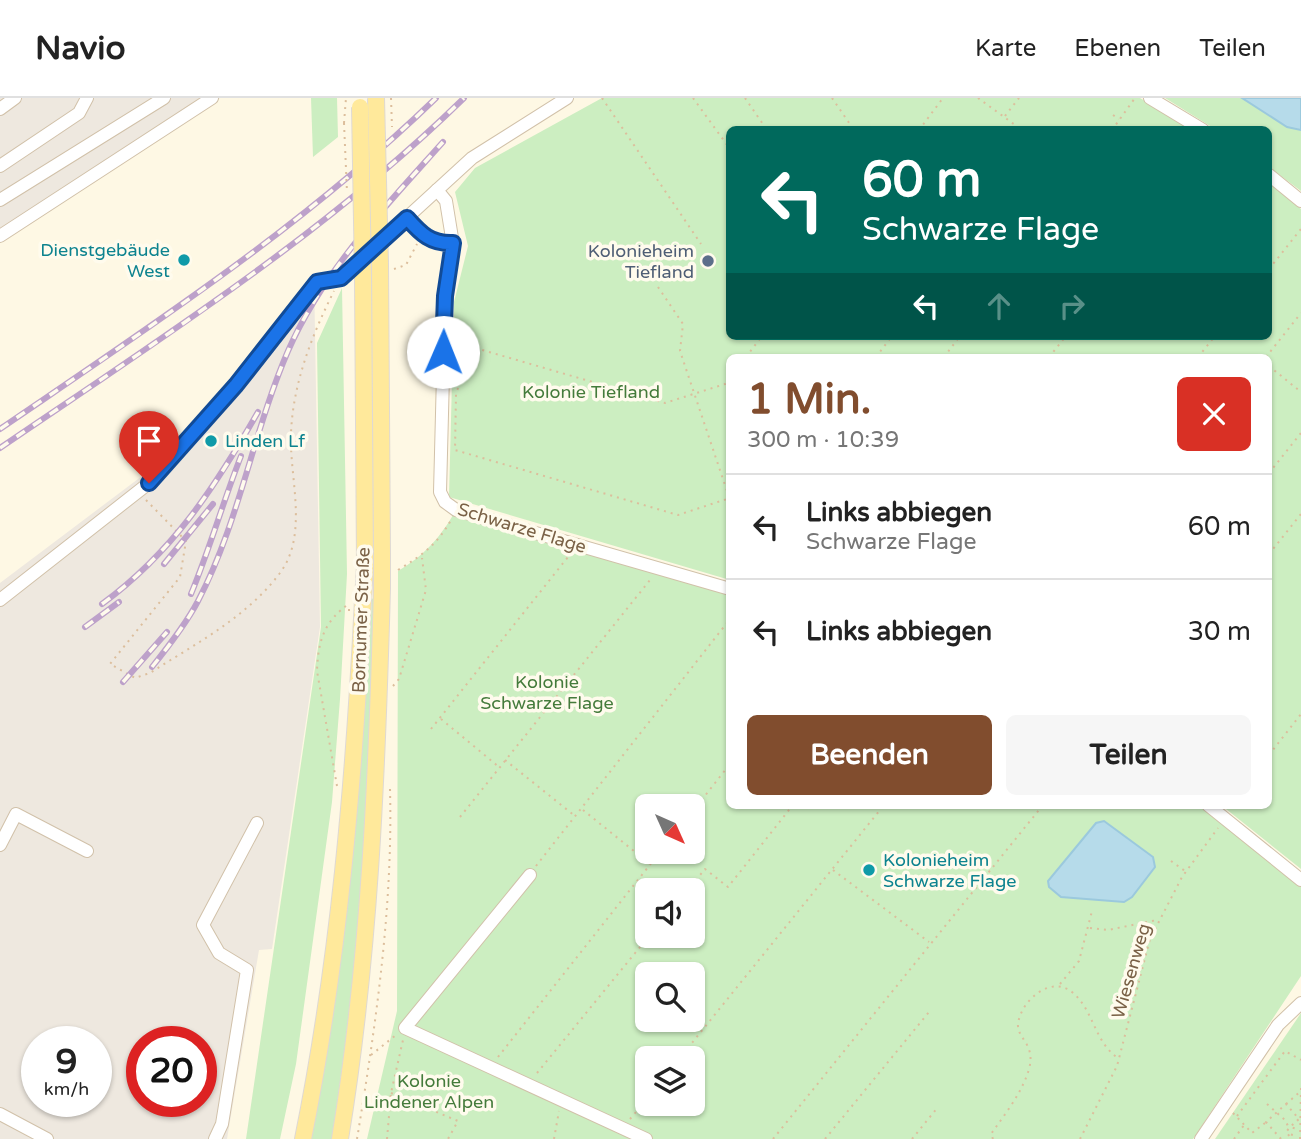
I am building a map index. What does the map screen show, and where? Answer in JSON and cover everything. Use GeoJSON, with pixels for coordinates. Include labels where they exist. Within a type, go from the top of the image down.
{"type":"FeatureCollection","features":[{"type":"Feature","properties":{"kind":"main road","name":"Bornumer Straße"},"geometry":{"type":"LineString","coordinates":[[340,1139],[357,1020],[370,873],[382,588],[387,266],[376,98]]}},
{"type":"Feature","properties":{"kind":"main road","name":"Bornumer Straße"},"geometry":{"type":"LineString","coordinates":[[303,1139],[323,1029],[345,866],[365,566],[360,103]]}},
{"type":"Feature","properties":{"kind":"street"},"geometry":{"type":"LineString","coordinates":[[0,109],[15,98]]}},
{"type":"Feature","properties":{"kind":"street"},"geometry":{"type":"LineString","coordinates":[[0,166],[79,113],[86,98]]}},
{"type":"Feature","properties":{"kind":"street"},"geometry":{"type":"LineString","coordinates":[[0,200],[164,98]]}},
{"type":"Feature","properties":{"kind":"street"},"geometry":{"type":"LineString","coordinates":[[0,236],[212,98]]}},
{"type":"Feature","properties":{"kind":"street"},"geometry":{"type":"LineString","coordinates":[[0,600],[139,492],[236,385],[317,282],[341,278],[472,158],[567,98]]}},
{"type":"Feature","properties":{"kind":"street"},"geometry":{"type":"LineString","coordinates":[[1150,98],[1196,126]]}},
{"type":"Feature","properties":{"kind":"street"},"geometry":{"type":"LineString","coordinates":[[1272,177],[1301,201]]}},
{"type":"Feature","properties":{"kind":"street","name":"Schwarze Flage"},"geometry":{"type":"LineString","coordinates":[[437,190],[446,201],[453,243],[445,296],[440,492],[445,502],[456,510],[726,588]]}},
{"type":"Feature","properties":{"kind":"street"},"geometry":{"type":"LineString","coordinates":[[407,218],[422,234],[437,244],[453,243]]}},
{"type":"Feature","properties":{"kind":"street"},"geometry":{"type":"LineString","coordinates":[[1213,809],[1301,880]]}},
{"type":"Feature","properties":{"kind":"street"},"geometry":{"type":"LineString","coordinates":[[0,845],[16,814],[87,851]]}},
{"type":"Feature","properties":{"kind":"street"},"geometry":{"type":"LineString","coordinates":[[215,1139],[222,1124],[247,970],[219,953],[203,925],[257,822]]}},
{"type":"Feature","properties":{"kind":"street"},"geometry":{"type":"LineString","coordinates":[[530,875],[405,1028],[646,1139]]}},
{"type":"Feature","properties":{"kind":"street"},"geometry":{"type":"LineString","coordinates":[[1201,1139],[1278,1025],[1301,1003]]}},
{"type":"Feature","properties":{"kind":"street"},"geometry":{"type":"LineString","coordinates":[[0,1114],[47,1139]]}},
{"type":"Feature","properties":{"kind":"path"},"geometry":{"type":"LineString","coordinates":[[344,123],[346,98]]}},
{"type":"Feature","properties":{"kind":"path"},"geometry":{"type":"LineString","coordinates":[[602,98],[701,244]]}},
{"type":"Feature","properties":{"kind":"path"},"geometry":{"type":"LineString","coordinates":[[693,98],[726,143]]}},
{"type":"Feature","properties":{"kind":"path"},"geometry":{"type":"LineString","coordinates":[[745,98],[764,126]]}},
{"type":"Feature","properties":{"kind":"path"},"geometry":{"type":"LineString","coordinates":[[832,98],[851,126]]}},
{"type":"Feature","properties":{"kind":"path"},"geometry":{"type":"LineString","coordinates":[[922,126],[943,98]]}},
{"type":"Feature","properties":{"kind":"path"},"geometry":{"type":"LineString","coordinates":[[978,98],[1017,126]]}},
{"type":"Feature","properties":{"kind":"path"},"geometry":{"type":"LineString","coordinates":[[1005,117],[1019,98]]}},
{"type":"Feature","properties":{"kind":"path"},"geometry":{"type":"LineString","coordinates":[[1115,126],[1135,98]]}},
{"type":"Feature","properties":{"kind":"path"},"geometry":{"type":"LineString","coordinates":[[1113,115],[1120,119]]}},
{"type":"Feature","properties":{"kind":"path"},"geometry":{"type":"LineString","coordinates":[[1272,265],[1301,229]]}},
{"type":"Feature","properties":{"kind":"path"},"geometry":{"type":"LineString","coordinates":[[387,266],[406,265],[422,234]]}},
{"type":"Feature","properties":{"kind":"path"},"geometry":{"type":"LineString","coordinates":[[139,492],[186,541],[180,577],[110,664],[135,678],[150,673],[237,617],[281,572],[296,531],[291,432],[301,379],[309,343],[341,278]]}},
{"type":"Feature","properties":{"kind":"path"},"geometry":{"type":"LineString","coordinates":[[658,288],[683,324],[680,351],[726,486]]}},
{"type":"Feature","properties":{"kind":"path"},"geometry":{"type":"LineString","coordinates":[[1268,354],[1301,313]]}},
{"type":"Feature","properties":{"kind":"path"},"geometry":{"type":"LineString","coordinates":[[748,354],[759,340]]}},
{"type":"Feature","properties":{"kind":"path"},"geometry":{"type":"LineString","coordinates":[[878,354],[889,340]]}},
{"type":"Feature","properties":{"kind":"path"},"geometry":{"type":"LineString","coordinates":[[946,354],[957,340]]}},
{"type":"Feature","properties":{"kind":"path"},"geometry":{"type":"LineString","coordinates":[[1051,354],[1063,340]]}},
{"type":"Feature","properties":{"kind":"path"},"geometry":{"type":"LineString","coordinates":[[1200,354],[1212,340]]}},
{"type":"Feature","properties":{"kind":"path"},"geometry":{"type":"LineString","coordinates":[[726,383],[665,403],[472,347],[457,394],[455,450],[678,515],[726,499]]}},
{"type":"Feature","properties":{"kind":"path"},"geometry":{"type":"LineString","coordinates":[[1272,368],[1301,392]]}},
{"type":"Feature","properties":{"kind":"path"},"geometry":{"type":"LineString","coordinates":[[1272,469],[1301,433]]}},
{"type":"Feature","properties":{"kind":"path"},"geometry":{"type":"LineString","coordinates":[[400,569],[422,557],[440,539],[456,510]]}},
{"type":"Feature","properties":{"kind":"path"},"geometry":{"type":"LineString","coordinates":[[1272,550],[1301,514]]}},
{"type":"Feature","properties":{"kind":"path"},"geometry":{"type":"LineString","coordinates":[[431,729],[577,545]]}},
{"type":"Feature","properties":{"kind":"path"},"geometry":{"type":"LineString","coordinates":[[392,687],[399,679],[426,590],[422,557]]}},
{"type":"Feature","properties":{"kind":"path"},"geometry":{"type":"LineString","coordinates":[[460,817],[659,568]]}},
{"type":"Feature","properties":{"kind":"path"},"geometry":{"type":"LineString","coordinates":[[339,790],[335,782],[317,671],[325,627],[346,606]]}},
{"type":"Feature","properties":{"kind":"path"},"geometry":{"type":"LineString","coordinates":[[530,875],[726,624]]}},
{"type":"Feature","properties":{"kind":"path"},"geometry":{"type":"LineString","coordinates":[[1272,751],[1301,715]]}},
{"type":"Feature","properties":{"kind":"path"},"geometry":{"type":"LineString","coordinates":[[439,718],[499,768]]}},
{"type":"Feature","properties":{"kind":"path"},"geometry":{"type":"LineString","coordinates":[[505,760],[576,816]]}},
{"type":"Feature","properties":{"kind":"path"},"geometry":{"type":"LineString","coordinates":[[705,796],[726,769]]}},
{"type":"Feature","properties":{"kind":"path"},"geometry":{"type":"LineString","coordinates":[[582,809],[635,851]]}},
{"type":"Feature","properties":{"kind":"path"},"geometry":{"type":"LineString","coordinates":[[698,878],[705,869],[728,887],[790,809]]}},
{"type":"Feature","properties":{"kind":"path"},"geometry":{"type":"LineString","coordinates":[[690,1046],[881,809]]}},
{"type":"Feature","properties":{"kind":"path"},"geometry":{"type":"LineString","coordinates":[[773,1139],[1040,809]]}},
{"type":"Feature","properties":{"kind":"path","name":"Wiesenweg"},"geometry":{"type":"LineString","coordinates":[[1080,1139],[1119,1059],[1150,939],[1158,920],[1185,872],[1225,819]]}},
{"type":"Feature","properties":{"kind":"path"},"geometry":{"type":"LineString","coordinates":[[1171,861],[1185,872]]}},
{"type":"Feature","properties":{"kind":"path"},"geometry":{"type":"LineString","coordinates":[[489,1068],[651,864]]}},
{"type":"Feature","properties":{"kind":"path"},"geometry":{"type":"LineString","coordinates":[[833,870],[930,943]]}},
{"type":"Feature","properties":{"kind":"path"},"geometry":{"type":"LineString","coordinates":[[993,1139],[991,1134],[1018,1095],[1029,1068],[1031,1049],[1019,1030],[1018,1022],[1030,1000],[1045,987],[1059,985],[1079,961],[1093,911]]}},
{"type":"Feature","properties":{"kind":"path"},"geometry":{"type":"LineString","coordinates":[[1089,927],[1108,930],[1158,920]]}},
{"type":"Feature","properties":{"kind":"path"},"geometry":{"type":"LineString","coordinates":[[527,1084],[639,948]]}},
{"type":"Feature","properties":{"kind":"path"},"geometry":{"type":"LineString","coordinates":[[1059,985],[1083,1003],[1101,1042],[1119,1059]]}},
{"type":"Feature","properties":{"kind":"path"},"geometry":{"type":"LineString","coordinates":[[825,1139],[929,1012]]}},
{"type":"Feature","properties":{"kind":"path"},"geometry":{"type":"LineString","coordinates":[[371,1055],[405,1028]]}},
{"type":"Feature","properties":{"kind":"path"},"geometry":{"type":"LineString","coordinates":[[387,1139],[391,1093],[405,1028]]}},
{"type":"Feature","properties":{"kind":"path"},"geometry":{"type":"LineString","coordinates":[[1237,1116],[1285,1051],[1301,1060]]}},
{"type":"Feature","properties":{"kind":"path"},"geometry":{"type":"LineString","coordinates":[[1223,1107],[1237,1116],[1252,1133],[1301,1090]]}},
{"type":"Feature","properties":{"kind":"path"},"geometry":{"type":"LineString","coordinates":[[1300,1139],[1301,1090]]}},
{"type":"Feature","properties":{"kind":"path"},"geometry":{"type":"LineString","coordinates":[[391,1093],[458,1121],[448,1139]]}},
{"type":"Feature","properties":{"kind":"path"},"geometry":{"type":"LineString","coordinates":[[554,1139],[561,1100]]}},
{"type":"Feature","properties":{"kind":"path"},"geometry":{"type":"LineString","coordinates":[[1267,1104],[1289,1128]]}},
{"type":"Feature","properties":{"kind":"path"},"geometry":{"type":"LineString","coordinates":[[1286,1104],[1299,1119],[1289,1128],[1286,1132],[1291,1138],[1295,1123]]}},
{"type":"Feature","properties":{"kind":"path"},"geometry":{"type":"LineString","coordinates":[[912,1139],[938,1107]]}},
{"type":"Feature","properties":{"kind":"path"},"geometry":{"type":"LineString","coordinates":[[622,1129],[635,1114]]}},
{"type":"Feature","properties":{"kind":"path"},"geometry":{"type":"LineString","coordinates":[[1266,1122],[1281,1139]]}},
{"type":"Feature","properties":{"kind":"path"},"geometry":{"type":"LineString","coordinates":[[1234,1139],[1244,1124]]}},
{"type":"Feature","properties":{"kind":"shaded area"},"geometry":{"type":"Polygon","coordinates":[[[0,98],[220,98],[0,240],[0,98]]]}},
{"type":"Feature","properties":{"kind":"shaded area"},"geometry":{"type":"Polygon","coordinates":[[[314,273],[320,627],[272,949],[259,950],[227,1139],[0,1139],[0,583],[142,476],[225,396],[314,273]]]}},
{"type":"Feature","properties":{"kind":"green space"},"geometry":{"type":"Polygon","coordinates":[[[311,98],[337,98],[338,137],[313,157],[311,98]]]}},
{"type":"Feature","properties":{"kind":"green space","name":"Kolonie Tiefland"},"geometry":{"type":"Polygon","coordinates":[[[602,98],[1140,98],[1185,126],[726,126],[726,340],[1272,340],[1272,184],[1301,209],[1301,869],[1226,809],[1272,809],[1272,354],[726,354],[726,579],[449,497],[454,302],[468,246],[455,192],[475,168],[602,98]]]}},
{"type":"Feature","properties":{"kind":"green space"},"geometry":{"type":"Polygon","coordinates":[[[1165,98],[1301,98],[1301,191],[1272,169],[1272,126],[1210,126],[1165,98]]]}},
{"type":"Feature","properties":{"kind":"green space"},"geometry":{"type":"Polygon","coordinates":[[[342,288],[347,574],[332,802],[296,1064],[280,1139],[246,1139],[321,627],[317,343],[342,288]]]}},
{"type":"Feature","properties":{"kind":"green space","name":"Kolonie Schwarze Flage"},"geometry":{"type":"Polygon","coordinates":[[[456,510],[726,588],[726,809],[1213,809],[1301,884],[1301,976],[1193,1139],[367,1139],[397,1011],[398,571],[424,552],[456,510]]]}},
{"type":"Feature","properties":{"kind":"green space"},"geometry":{"type":"Polygon","coordinates":[[[375,597],[369,786],[355,978],[332,1139],[310,1139],[350,870],[372,599],[375,597]]]}},
{"type":"Feature","properties":{"kind":"green space"},"geometry":{"type":"Polygon","coordinates":[[[1301,1013],[1301,1139],[1215,1139],[1301,1013]]]}},
{"type":"Feature","properties":{"kind":"water"},"geometry":{"type":"Polygon","coordinates":[[[1242,98],[1301,98],[1301,130],[1287,127],[1242,98]]]}},
{"type":"Feature","properties":{"kind":"water"},"geometry":{"type":"Polygon","coordinates":[[[1104,821],[1153,857],[1155,867],[1132,897],[1124,902],[1061,897],[1049,887],[1048,881],[1096,823],[1104,821]]]}},
{"type":"Feature","properties":{"kind":"railway"},"geometry":{"type":"LineString","coordinates":[[0,429],[170,313],[280,232],[386,145],[436,98]]}},
{"type":"Feature","properties":{"kind":"railway"},"geometry":{"type":"LineString","coordinates":[[0,448],[180,325],[298,240],[411,148],[464,98]]}},
{"type":"Feature","properties":{"kind":"railway"},"geometry":{"type":"LineString","coordinates":[[152,667],[188,618],[212,571],[276,382],[302,322],[357,241],[443,142]]}},
{"type":"Feature","properties":{"kind":"railway"},"geometry":{"type":"LineString","coordinates":[[102,604],[150,563],[190,517],[258,412]]}},
{"type":"Feature","properties":{"kind":"railway"},"geometry":{"type":"LineString","coordinates":[[191,594],[241,456]]}},
{"type":"Feature","properties":{"kind":"railway"},"geometry":{"type":"LineString","coordinates":[[164,564],[213,504]]}},
{"type":"Feature","properties":{"kind":"railway"},"geometry":{"type":"LineString","coordinates":[[85,627],[119,602]]}},
{"type":"Feature","properties":{"kind":"railway"},"geometry":{"type":"LineString","coordinates":[[123,682],[167,632]]}},
{"type":"Feature","properties":{"kind":"place","name":"Dienstgebäude West"},"geometry":{"type":"Point","coordinates":[184,260]}},
{"type":"Feature","properties":{"kind":"place","name":"Kolonieheim Tiefland"},"geometry":{"type":"Point","coordinates":[708,261]}},
{"type":"Feature","properties":{"kind":"place","name":"Linden Lf"},"geometry":{"type":"Point","coordinates":[211,441]}},
{"type":"Feature","properties":{"kind":"place","name":"Kolonieheim Schwarze Flage"},"geometry":{"type":"Point","coordinates":[869,870]}},
{"type":"Feature","properties":{"kind":"route"},"geometry":{"type":"LineString","coordinates":[[149,483],[236,385],[317,282],[328,277],[341,278],[407,218],[422,234],[437,244],[453,243],[445,296],[443,352]]}},
{"type":"Feature","properties":{"kind":"park label","name":"Kolonie Lindener Alpen"},"geometry":{"type":"Point","coordinates":[429,1091]}}]}
